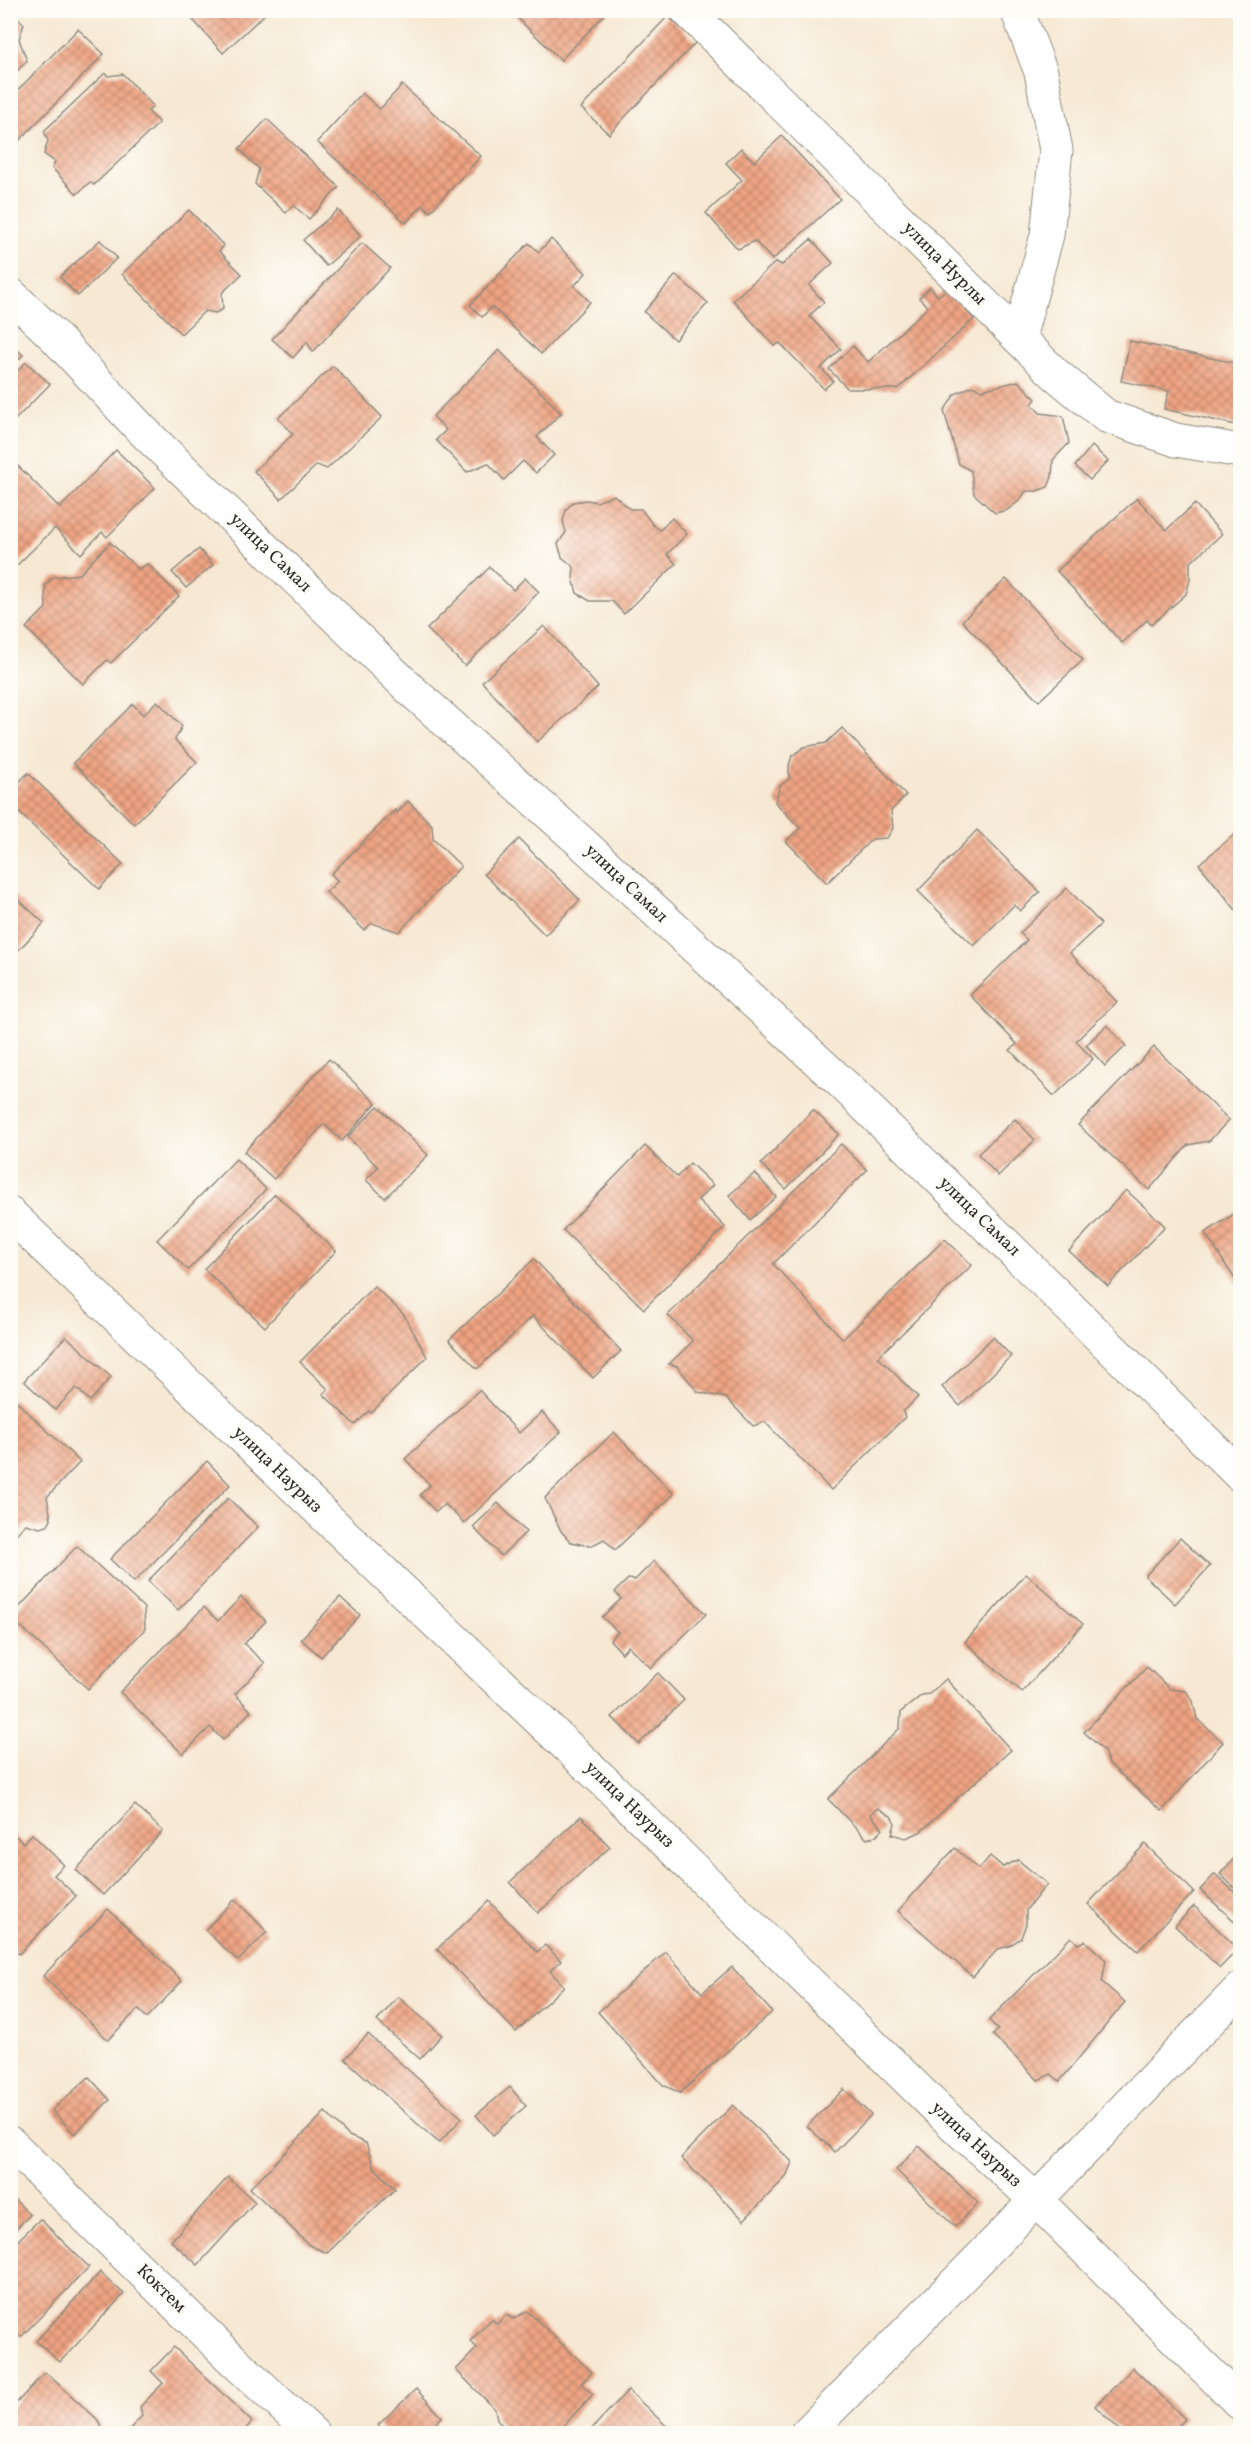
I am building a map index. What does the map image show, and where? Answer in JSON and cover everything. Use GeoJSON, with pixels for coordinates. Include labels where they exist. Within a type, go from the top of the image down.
{"type":"FeatureCollection","features":[{"type":"Feature","properties":{"kind":"street","name":"улица Нурлы"},"geometry":{"type":"LineString","coordinates":[[687,10],[1054,374],[1106,416],[1176,440],[1240,451]]}},
{"type":"Feature","properties":{"kind":"street"},"geometry":{"type":"LineString","coordinates":[[1017,10],[1041,72],[1056,150],[1047,235],[1019,339]]}},
{"type":"Feature","properties":{"kind":"street","name":"улица Самал"},"geometry":{"type":"LineString","coordinates":[[10,294],[54,336],[140,428],[411,690],[846,1087],[1240,1475]]}},
{"type":"Feature","properties":{"kind":"street","name":"улица Наурыз"},"geometry":{"type":"LineString","coordinates":[[10,1214],[605,1782],[956,2127],[1036,2200],[1240,2403]]}},
{"type":"Feature","properties":{"kind":"street"},"geometry":{"type":"LineString","coordinates":[[806,2433],[1240,1989]]}},
{"type":"Feature","properties":{"kind":"street","name":"Коктем"},"geometry":{"type":"LineString","coordinates":[[10,2143],[234,2361],[313,2433]]}},
{"type":"Feature","properties":{"kind":"building"},"geometry":{"type":"Polygon","coordinates":[[[10,10],[24,24],[19,39],[27,61],[10,78],[10,10]]]}},
{"type":"Feature","properties":{"kind":"building"},"geometry":{"type":"Polygon","coordinates":[[[184,10],[266,10],[267,12],[223,53],[184,10]]]}},
{"type":"Feature","properties":{"kind":"building"},"geometry":{"type":"Polygon","coordinates":[[[509,10],[609,10],[561,60],[509,10]]]}},
{"type":"Feature","properties":{"kind":"building"},"geometry":{"type":"Polygon","coordinates":[[[668,16],[696,42],[609,134],[581,108],[668,16]]]}},
{"type":"Feature","properties":{"kind":"building"},"geometry":{"type":"Polygon","coordinates":[[[78,29],[104,54],[10,150],[10,98],[78,29]]]}},
{"type":"Feature","properties":{"kind":"building"},"geometry":{"type":"Polygon","coordinates":[[[105,73],[108,76],[123,74],[153,106],[148,111],[159,123],[94,185],[90,182],[77,194],[52,168],[55,162],[44,154],[48,141],[44,131],[105,73]]]}},
{"type":"Feature","properties":{"kind":"building"},"geometry":{"type":"Polygon","coordinates":[[[402,85],[481,156],[430,212],[423,205],[406,223],[317,142],[362,93],[380,109],[402,85]]]}},
{"type":"Feature","properties":{"kind":"building"},"geometry":{"type":"Polygon","coordinates":[[[267,119],[339,187],[309,219],[293,205],[286,213],[255,184],[259,169],[239,149],[267,119]]]}},
{"type":"Feature","properties":{"kind":"building"},"geometry":{"type":"Polygon","coordinates":[[[782,136],[840,199],[772,260],[755,241],[738,249],[706,213],[742,180],[726,163],[741,148],[754,162],[782,136]]]}},
{"type":"Feature","properties":{"kind":"building"},"geometry":{"type":"Polygon","coordinates":[[[189,210],[224,246],[219,251],[242,274],[222,293],[223,309],[216,313],[205,311],[181,334],[122,274],[189,210]]]}},
{"type":"Feature","properties":{"kind":"building"},"geometry":{"type":"Polygon","coordinates":[[[338,210],[361,236],[326,266],[303,240],[338,210]]]}},
{"type":"Feature","properties":{"kind":"building"},"geometry":{"type":"Polygon","coordinates":[[[551,239],[586,273],[574,286],[590,302],[541,354],[492,307],[482,317],[470,305],[529,243],[539,252],[551,239]]]}},
{"type":"Feature","properties":{"kind":"building"},"geometry":{"type":"Polygon","coordinates":[[[811,239],[833,263],[809,285],[824,302],[809,316],[841,349],[821,368],[833,381],[824,389],[780,343],[774,346],[733,300],[776,262],[782,265],[811,239]]]}},
{"type":"Feature","properties":{"kind":"building"},"geometry":{"type":"Polygon","coordinates":[[[100,240],[117,258],[78,296],[60,277],[100,240]]]}},
{"type":"Feature","properties":{"kind":"building"},"geometry":{"type":"Polygon","coordinates":[[[362,243],[390,268],[313,352],[307,342],[293,358],[272,339],[362,243]]]}},
{"type":"Feature","properties":{"kind":"building"},"geometry":{"type":"Polygon","coordinates":[[[676,275],[708,303],[675,340],[644,312],[676,275]]]}},
{"type":"Feature","properties":{"kind":"building"},"geometry":{"type":"Polygon","coordinates":[[[930,287],[938,296],[947,289],[974,319],[898,389],[848,389],[829,369],[853,346],[868,362],[928,307],[919,298],[930,287]]]}},
{"type":"Feature","properties":{"kind":"building"},"geometry":{"type":"Polygon","coordinates":[[[1130,341],[1240,364],[1240,426],[1164,409],[1169,391],[1121,381],[1130,341]]]}},
{"type":"Feature","properties":{"kind":"building"},"geometry":{"type":"Polygon","coordinates":[[[10,343],[23,355],[10,368],[10,343]]]}},
{"type":"Feature","properties":{"kind":"building"},"geometry":{"type":"Polygon","coordinates":[[[499,350],[561,413],[537,437],[554,455],[536,473],[523,461],[504,480],[488,463],[467,472],[436,440],[446,430],[433,416],[499,350]]]}},
{"type":"Feature","properties":{"kind":"building"},"geometry":{"type":"Polygon","coordinates":[[[26,362],[50,384],[10,425],[10,379],[26,362]]]}},
{"type":"Feature","properties":{"kind":"building"},"geometry":{"type":"Polygon","coordinates":[[[333,366],[382,417],[327,469],[317,465],[281,499],[254,471],[293,434],[278,418],[333,366]]]}},
{"type":"Feature","properties":{"kind":"building"},"geometry":{"type":"Polygon","coordinates":[[[1018,381],[1036,399],[1032,404],[1040,413],[1063,416],[1069,443],[1053,460],[1052,477],[1048,487],[1037,491],[1026,491],[1019,501],[1007,510],[995,513],[974,494],[971,471],[959,464],[944,411],[955,394],[972,386],[982,390],[1018,381]]]}},
{"type":"Feature","properties":{"kind":"building"},"geometry":{"type":"Polygon","coordinates":[[[1092,446],[1108,461],[1090,480],[1075,466],[1092,446]]]}},
{"type":"Feature","properties":{"kind":"building"},"geometry":{"type":"Polygon","coordinates":[[[116,450],[155,488],[107,537],[102,532],[81,554],[55,528],[10,572],[10,458],[60,508],[116,450]]]}},
{"type":"Feature","properties":{"kind":"building"},"geometry":{"type":"Polygon","coordinates":[[[614,495],[630,509],[641,509],[653,525],[660,530],[672,518],[687,534],[667,554],[676,564],[624,614],[612,601],[590,601],[577,593],[573,578],[574,567],[562,557],[558,544],[566,532],[563,521],[566,510],[573,502],[587,500],[597,502],[614,495]]]}},
{"type":"Feature","properties":{"kind":"building"},"geometry":{"type":"Polygon","coordinates":[[[1137,498],[1166,530],[1195,504],[1222,534],[1190,563],[1190,580],[1186,594],[1151,625],[1147,620],[1122,643],[1057,571],[1137,498]]]}},
{"type":"Feature","properties":{"kind":"building"},"geometry":{"type":"Polygon","coordinates":[[[110,542],[138,569],[148,564],[179,596],[111,663],[107,660],[83,684],[26,628],[46,608],[45,585],[54,577],[80,574],[110,542]]]}},
{"type":"Feature","properties":{"kind":"building"},"geometry":{"type":"Polygon","coordinates":[[[199,549],[213,565],[186,588],[172,572],[199,549]]]}},
{"type":"Feature","properties":{"kind":"building"},"geometry":{"type":"Polygon","coordinates":[[[490,567],[513,590],[525,578],[539,592],[465,666],[427,629],[490,567]]]}},
{"type":"Feature","properties":{"kind":"building"},"geometry":{"type":"Polygon","coordinates":[[[1006,579],[1083,660],[1039,701],[962,621],[1006,579]]]}},
{"type":"Feature","properties":{"kind":"building"},"geometry":{"type":"Polygon","coordinates":[[[544,626],[598,687],[537,742],[482,682],[544,626]]]}},
{"type":"Feature","properties":{"kind":"building"},"geometry":{"type":"Polygon","coordinates":[[[157,701],[182,726],[175,740],[197,762],[134,824],[73,763],[133,704],[143,715],[157,701]]]}},
{"type":"Feature","properties":{"kind":"building"},"geometry":{"type":"Polygon","coordinates":[[[842,728],[906,795],[891,811],[893,828],[887,838],[872,839],[827,883],[786,841],[800,828],[775,802],[780,786],[789,779],[789,765],[792,756],[804,747],[826,743],[842,728]]]}},
{"type":"Feature","properties":{"kind":"building"},"geometry":{"type":"Polygon","coordinates":[[[28,773],[123,864],[99,889],[10,804],[10,791],[28,773]]]}},
{"type":"Feature","properties":{"kind":"building"},"geometry":{"type":"Polygon","coordinates":[[[408,801],[432,825],[433,839],[461,866],[399,932],[372,923],[364,930],[326,892],[338,881],[331,874],[395,810],[397,813],[408,801]]]}},
{"type":"Feature","properties":{"kind":"building"},"geometry":{"type":"Polygon","coordinates":[[[977,830],[1040,892],[1020,911],[1014,905],[974,946],[918,891],[977,830]]]}},
{"type":"Feature","properties":{"kind":"building"},"geometry":{"type":"Polygon","coordinates":[[[1240,830],[1240,915],[1199,864],[1240,830]]]}},
{"type":"Feature","properties":{"kind":"building"},"geometry":{"type":"Polygon","coordinates":[[[519,839],[580,900],[545,935],[484,874],[519,839]]]}},
{"type":"Feature","properties":{"kind":"building"},"geometry":{"type":"Polygon","coordinates":[[[1067,888],[1101,924],[1070,953],[1117,1002],[1076,1041],[1093,1059],[1054,1096],[1010,1050],[1017,1044],[970,995],[1027,940],[1020,933],[1067,888]]]}},
{"type":"Feature","properties":{"kind":"building"},"geometry":{"type":"Polygon","coordinates":[[[10,892],[44,923],[10,959],[10,892]]]}},
{"type":"Feature","properties":{"kind":"building"},"geometry":{"type":"Polygon","coordinates":[[[1107,1025],[1126,1046],[1105,1066],[1086,1045],[1107,1025]]]}},
{"type":"Feature","properties":{"kind":"building"},"geometry":{"type":"Polygon","coordinates":[[[1154,1047],[1229,1120],[1209,1141],[1188,1145],[1149,1190],[1078,1125],[1154,1047]]]}},
{"type":"Feature","properties":{"kind":"building"},"geometry":{"type":"Polygon","coordinates":[[[329,1059],[376,1103],[342,1141],[324,1124],[274,1179],[244,1152],[329,1059]]]}},
{"type":"Feature","properties":{"kind":"building"},"geometry":{"type":"Polygon","coordinates":[[[378,1106],[428,1155],[385,1198],[366,1180],[378,1167],[348,1137],[378,1106]]]}},
{"type":"Feature","properties":{"kind":"building"},"geometry":{"type":"Polygon","coordinates":[[[813,1110],[839,1134],[786,1189],[761,1164],[813,1110]]]}},
{"type":"Feature","properties":{"kind":"building"},"geometry":{"type":"Polygon","coordinates":[[[1015,1119],[1035,1140],[998,1176],[978,1154],[1015,1119]]]}},
{"type":"Feature","properties":{"kind":"building"},"geometry":{"type":"Polygon","coordinates":[[[841,1144],[867,1170],[773,1264],[843,1339],[945,1239],[972,1265],[878,1357],[918,1397],[903,1412],[905,1417],[831,1490],[765,1422],[753,1426],[726,1398],[698,1392],[677,1366],[669,1364],[693,1341],[668,1315],[841,1144]]]}},
{"type":"Feature","properties":{"kind":"building"},"geometry":{"type":"Polygon","coordinates":[[[645,1146],[677,1177],[690,1163],[713,1185],[698,1200],[725,1227],[644,1309],[563,1230],[645,1146]]]}},
{"type":"Feature","properties":{"kind":"building"},"geometry":{"type":"Polygon","coordinates":[[[236,1159],[266,1189],[188,1270],[157,1240],[236,1159]]]}},
{"type":"Feature","properties":{"kind":"building"},"geometry":{"type":"Polygon","coordinates":[[[755,1173],[776,1197],[750,1220],[729,1195],[755,1173]]]}},
{"type":"Feature","properties":{"kind":"building"},"geometry":{"type":"Polygon","coordinates":[[[1126,1190],[1165,1226],[1108,1286],[1069,1251],[1126,1190]]]}},
{"type":"Feature","properties":{"kind":"building"},"geometry":{"type":"Polygon","coordinates":[[[275,1194],[336,1251],[265,1327],[204,1269],[275,1194]]]}},
{"type":"Feature","properties":{"kind":"building"},"geometry":{"type":"Polygon","coordinates":[[[1240,1210],[1240,1287],[1205,1233],[1240,1210]]]}},
{"type":"Feature","properties":{"kind":"building"},"geometry":{"type":"Polygon","coordinates":[[[534,1259],[621,1351],[593,1378],[533,1316],[477,1369],[449,1340],[534,1259]]]}},
{"type":"Feature","properties":{"kind":"building"},"geometry":{"type":"Polygon","coordinates":[[[374,1286],[404,1315],[427,1357],[371,1413],[369,1411],[355,1425],[323,1394],[328,1389],[300,1362],[374,1286]]]}},
{"type":"Feature","properties":{"kind":"building"},"geometry":{"type":"Polygon","coordinates":[[[66,1336],[111,1377],[90,1401],[76,1388],[55,1410],[24,1381],[66,1336]]]}},
{"type":"Feature","properties":{"kind":"building"},"geometry":{"type":"Polygon","coordinates":[[[993,1337],[1011,1356],[960,1406],[942,1387],[993,1337]]]}},
{"type":"Feature","properties":{"kind":"building"},"geometry":{"type":"Polygon","coordinates":[[[479,1390],[519,1433],[542,1412],[561,1432],[464,1523],[445,1504],[436,1512],[420,1495],[430,1485],[405,1459],[479,1390]]]}},
{"type":"Feature","properties":{"kind":"building"},"geometry":{"type":"Polygon","coordinates":[[[14,1399],[80,1462],[47,1497],[51,1519],[47,1526],[40,1528],[26,1524],[10,1540],[10,1403],[14,1399]]]}},
{"type":"Feature","properties":{"kind":"building"},"geometry":{"type":"Polygon","coordinates":[[[614,1432],[674,1494],[615,1550],[604,1539],[591,1546],[571,1542],[561,1531],[545,1498],[614,1432]]]}},
{"type":"Feature","properties":{"kind":"building"},"geometry":{"type":"Polygon","coordinates":[[[207,1461],[230,1485],[134,1582],[110,1559],[207,1461]]]}},
{"type":"Feature","properties":{"kind":"building"},"geometry":{"type":"Polygon","coordinates":[[[228,1498],[258,1527],[178,1610],[148,1581],[228,1498]]]}},
{"type":"Feature","properties":{"kind":"building"},"geometry":{"type":"Polygon","coordinates":[[[498,1503],[526,1532],[501,1556],[473,1527],[498,1503]]]}},
{"type":"Feature","properties":{"kind":"building"},"geometry":{"type":"Polygon","coordinates":[[[1180,1538],[1210,1566],[1175,1604],[1145,1576],[1180,1538]]]}},
{"type":"Feature","properties":{"kind":"building"},"geometry":{"type":"Polygon","coordinates":[[[77,1546],[144,1608],[145,1629],[88,1689],[10,1617],[77,1546]]]}},
{"type":"Feature","properties":{"kind":"building"},"geometry":{"type":"Polygon","coordinates":[[[654,1561],[706,1614],[651,1668],[628,1646],[622,1653],[610,1640],[618,1632],[602,1617],[621,1599],[615,1592],[628,1579],[635,1580],[654,1561]]]}},
{"type":"Feature","properties":{"kind":"building"},"geometry":{"type":"Polygon","coordinates":[[[1026,1574],[1083,1624],[1022,1692],[965,1642],[1026,1574]]]}},
{"type":"Feature","properties":{"kind":"building"},"geometry":{"type":"Polygon","coordinates":[[[241,1597],[266,1621],[244,1644],[265,1663],[235,1694],[251,1711],[223,1740],[210,1727],[183,1754],[120,1692],[204,1607],[218,1621],[241,1597]]]}},
{"type":"Feature","properties":{"kind":"building"},"geometry":{"type":"Polygon","coordinates":[[[340,1597],[360,1615],[321,1657],[301,1639],[340,1597]]]}},
{"type":"Feature","properties":{"kind":"building"},"geometry":{"type":"Polygon","coordinates":[[[1147,1667],[1170,1689],[1186,1691],[1193,1701],[1197,1719],[1223,1742],[1162,1811],[1109,1764],[1104,1751],[1084,1732],[1147,1667]]]}},
{"type":"Feature","properties":{"kind":"building"},"geometry":{"type":"Polygon","coordinates":[[[658,1673],[684,1700],[639,1744],[612,1717],[658,1673]]]}},
{"type":"Feature","properties":{"kind":"building"},"geometry":{"type":"Polygon","coordinates":[[[946,1679],[1011,1750],[920,1832],[906,1838],[892,1834],[895,1823],[891,1816],[878,1808],[870,1814],[883,1829],[877,1835],[867,1839],[828,1799],[900,1728],[901,1712],[922,1695],[929,1694],[946,1679]]]}},
{"type":"Feature","properties":{"kind":"building"},"geometry":{"type":"Polygon","coordinates":[[[135,1805],[163,1831],[103,1895],[76,1870],[135,1805]]]}},
{"type":"Feature","properties":{"kind":"building"},"geometry":{"type":"Polygon","coordinates":[[[581,1816],[610,1847],[538,1913],[510,1882],[581,1816]]]}},
{"type":"Feature","properties":{"kind":"building"},"geometry":{"type":"Polygon","coordinates":[[[10,1831],[23,1843],[32,1834],[64,1865],[54,1875],[76,1896],[19,1954],[10,1946],[10,1831]]]}},
{"type":"Feature","properties":{"kind":"building"},"geometry":{"type":"Polygon","coordinates":[[[1145,1844],[1194,1892],[1138,1951],[1088,1904],[1145,1844]]]}},
{"type":"Feature","properties":{"kind":"building"},"geometry":{"type":"Polygon","coordinates":[[[955,1848],[979,1869],[990,1856],[1003,1867],[1018,1860],[1047,1884],[1026,1910],[1026,1924],[1021,1938],[1009,1946],[998,1949],[973,1977],[898,1911],[955,1848]]]}},
{"type":"Feature","properties":{"kind":"building"},"geometry":{"type":"Polygon","coordinates":[[[1240,1852],[1240,1893],[1220,1874],[1240,1852]]]}},
{"type":"Feature","properties":{"kind":"building"},"geometry":{"type":"Polygon","coordinates":[[[1215,1874],[1240,1897],[1240,1926],[1200,1890],[1215,1874]]]}},
{"type":"Feature","properties":{"kind":"building"},"geometry":{"type":"Polygon","coordinates":[[[235,1899],[267,1932],[238,1961],[205,1930],[235,1899]]]}},
{"type":"Feature","properties":{"kind":"building"},"geometry":{"type":"Polygon","coordinates":[[[489,1901],[537,1952],[545,1945],[561,1961],[550,1971],[564,1986],[516,2032],[437,1949],[489,1901]]]}},
{"type":"Feature","properties":{"kind":"building"},"geometry":{"type":"Polygon","coordinates":[[[1194,1906],[1238,1949],[1220,1968],[1175,1926],[1194,1906]]]}},
{"type":"Feature","properties":{"kind":"building"},"geometry":{"type":"Polygon","coordinates":[[[108,1909],[182,1981],[147,2018],[138,2009],[108,2040],[43,1976],[108,1909]]]}},
{"type":"Feature","properties":{"kind":"building"},"geometry":{"type":"Polygon","coordinates":[[[1071,1937],[1078,1944],[1085,1941],[1106,1960],[1102,1982],[1125,2002],[1060,2081],[1051,2074],[1038,2080],[993,2035],[998,2030],[989,2020],[1071,1937]]]}},
{"type":"Feature","properties":{"kind":"building"},"geometry":{"type":"Polygon","coordinates":[[[666,1952],[702,1993],[732,1967],[772,2012],[680,2093],[663,2085],[598,2012],[666,1952]]]}},
{"type":"Feature","properties":{"kind":"building"},"geometry":{"type":"Polygon","coordinates":[[[398,1997],[442,2035],[420,2059],[377,2021],[398,1997]]]}},
{"type":"Feature","properties":{"kind":"building"},"geometry":{"type":"Polygon","coordinates":[[[368,2034],[462,2118],[439,2143],[345,2059],[368,2034]]]}},
{"type":"Feature","properties":{"kind":"building"},"geometry":{"type":"Polygon","coordinates":[[[89,2077],[110,2100],[74,2134],[52,2110],[89,2077]]]}},
{"type":"Feature","properties":{"kind":"building"},"geometry":{"type":"Polygon","coordinates":[[[510,2087],[526,2106],[493,2135],[476,2115],[510,2087]]]}},
{"type":"Feature","properties":{"kind":"building"},"geometry":{"type":"Polygon","coordinates":[[[844,2089],[871,2115],[835,2152],[807,2126],[844,2089]]]}},
{"type":"Feature","properties":{"kind":"building"},"geometry":{"type":"Polygon","coordinates":[[[733,2105],[792,2162],[786,2177],[744,2220],[681,2158],[733,2105]]]}},
{"type":"Feature","properties":{"kind":"building"},"geometry":{"type":"Polygon","coordinates":[[[325,2112],[349,2136],[366,2143],[374,2167],[395,2189],[327,2253],[309,2245],[250,2188],[325,2112]]]}},
{"type":"Feature","properties":{"kind":"building"},"geometry":{"type":"Polygon","coordinates":[[[919,2146],[978,2203],[955,2227],[896,2170],[919,2146]]]}},
{"type":"Feature","properties":{"kind":"building"},"geometry":{"type":"Polygon","coordinates":[[[228,2177],[255,2202],[198,2265],[171,2241],[228,2177]]]}},
{"type":"Feature","properties":{"kind":"building"},"geometry":{"type":"Polygon","coordinates":[[[10,2195],[30,2215],[10,2234],[10,2195]]]}},
{"type":"Feature","properties":{"kind":"building"},"geometry":{"type":"Polygon","coordinates":[[[40,2219],[89,2267],[21,2337],[10,2326],[10,2248],[40,2219]]]}},
{"type":"Feature","properties":{"kind":"building"},"geometry":{"type":"Polygon","coordinates":[[[100,2272],[124,2294],[60,2362],[36,2341],[100,2272]]]}},
{"type":"Feature","properties":{"kind":"building"},"geometry":{"type":"Polygon","coordinates":[[[527,2311],[592,2372],[581,2384],[593,2394],[556,2434],[509,2434],[497,2419],[495,2409],[456,2370],[477,2348],[470,2341],[492,2319],[497,2324],[506,2315],[514,2319],[527,2311]]]}},
{"type":"Feature","properties":{"kind":"building"},"geometry":{"type":"Polygon","coordinates":[[[174,2347],[252,2422],[241,2434],[125,2434],[142,2416],[140,2407],[163,2383],[151,2371],[174,2347]]]}},
{"type":"Feature","properties":{"kind":"building"},"geometry":{"type":"Polygon","coordinates":[[[1133,2368],[1185,2419],[1171,2434],[1124,2434],[1095,2406],[1133,2368]]]}},
{"type":"Feature","properties":{"kind":"building"},"geometry":{"type":"Polygon","coordinates":[[[45,2372],[97,2419],[106,2434],[10,2434],[10,2410],[45,2372]]]}},
{"type":"Feature","properties":{"kind":"building"},"geometry":{"type":"Polygon","coordinates":[[[416,2389],[442,2417],[425,2434],[385,2434],[378,2425],[416,2389]]]}},
{"type":"Feature","properties":{"kind":"building"},"geometry":{"type":"Polygon","coordinates":[[[628,2390],[675,2434],[587,2434],[628,2390]]]}}]}
